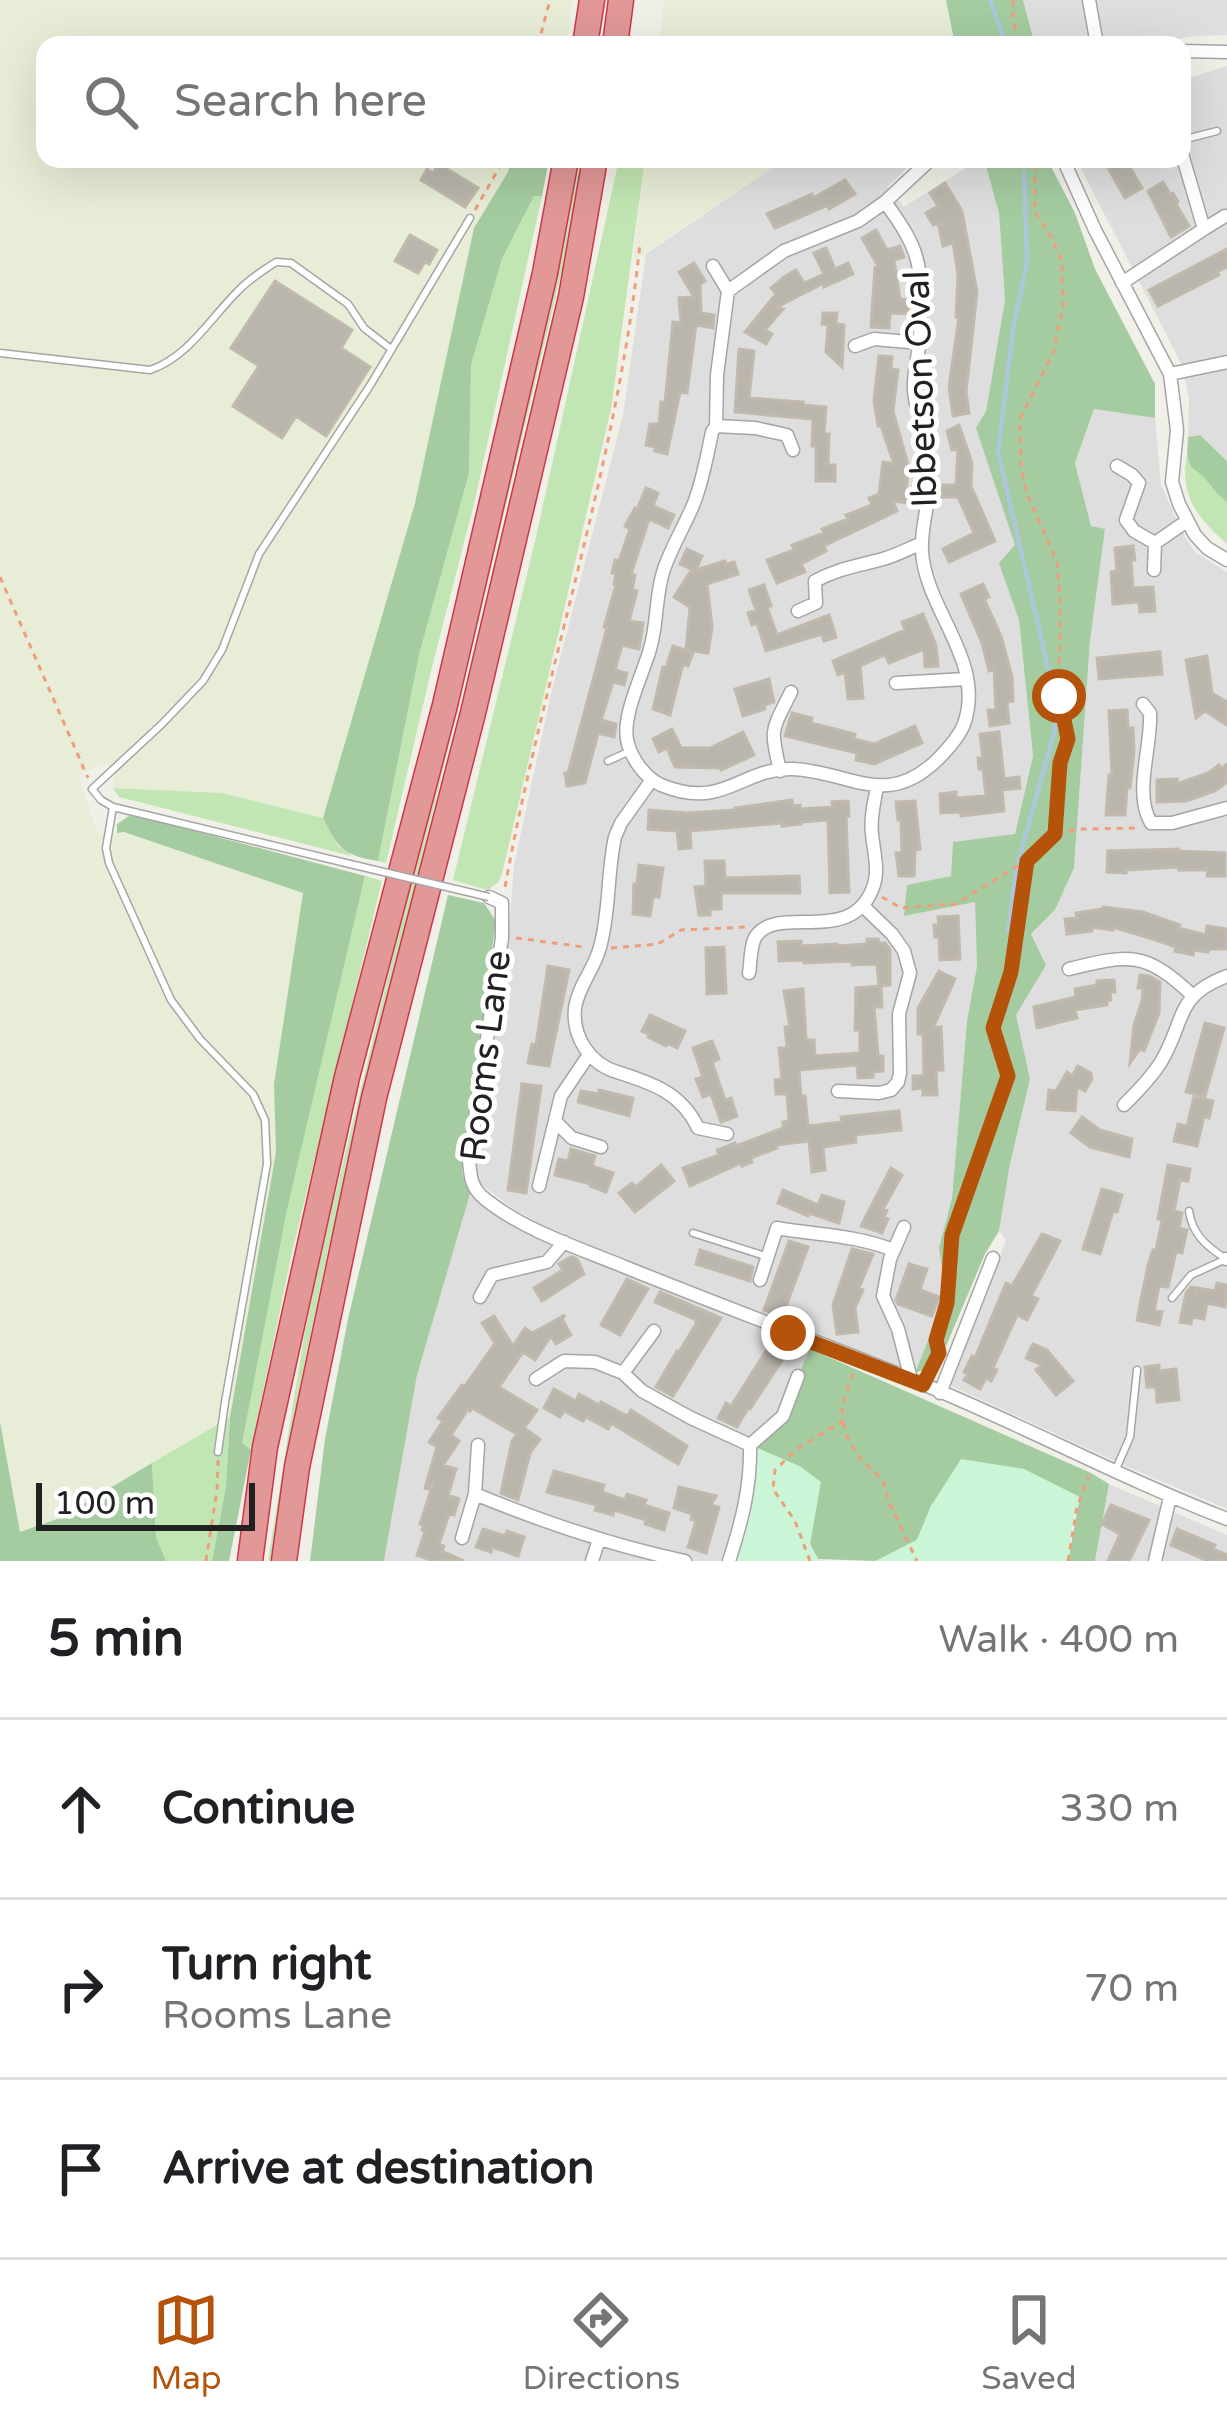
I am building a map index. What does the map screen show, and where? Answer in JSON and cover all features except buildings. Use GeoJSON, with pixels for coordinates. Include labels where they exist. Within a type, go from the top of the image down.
{"type":"FeatureCollection","features":[{"type":"Feature","properties":{"kind":"highway"},"geometry":{"type":"LineString","coordinates":[[586,36],[592,0]]}},
{"type":"Feature","properties":{"kind":"highway"},"geometry":{"type":"LineString","coordinates":[[616,36],[621,0]]}},
{"type":"Feature","properties":{"kind":"highway"},"geometry":{"type":"LineString","coordinates":[[250,1561],[265,1447],[346,1078],[445,705],[564,168]]}},
{"type":"Feature","properties":{"kind":"highway"},"geometry":{"type":"LineString","coordinates":[[284,1561],[297,1467],[374,1098],[473,713],[571,296],[593,168]]}},
{"type":"Feature","properties":{"kind":"street"},"geometry":{"type":"LineString","coordinates":[[1089,0],[1095,36]]}},
{"type":"Feature","properties":{"kind":"street"},"geometry":{"type":"LineString","coordinates":[[1191,51],[1227,52]]}},
{"type":"Feature","properties":{"kind":"street"},"geometry":{"type":"LineString","coordinates":[[728,291],[784,251],[858,221],[921,168]]}},
{"type":"Feature","properties":{"kind":"street"},"geometry":{"type":"LineString","coordinates":[[1067,168],[1170,374],[1177,430],[1172,482],[1186,521],[1207,548],[1227,560]]}},
{"type":"Feature","properties":{"kind":"street"},"geometry":{"type":"LineString","coordinates":[[1186,168],[1204,229]]}},
{"type":"Feature","properties":{"kind":"street","name":"Ibbetson Oval"},"geometry":{"type":"LineString","coordinates":[[877,788],[902,784],[944,753],[964,726],[968,694],[952,631],[934,597],[922,557],[930,462],[914,388],[920,343],[920,260],[885,202]]}},
{"type":"Feature","properties":{"kind":"street"},"geometry":{"type":"LineString","coordinates":[[1121,283],[1226,218]]}},
{"type":"Feature","properties":{"kind":"street"},"geometry":{"type":"LineString","coordinates":[[713,266],[728,291],[716,427],[694,502],[662,573],[657,626],[626,727],[631,750],[651,781],[689,794],[707,794],[792,769],[877,788],[871,832],[876,872],[863,906],[826,923],[794,922],[754,930],[749,973]]}},
{"type":"Feature","properties":{"kind":"street"},"geometry":{"type":"LineString","coordinates":[[855,346],[874,339],[920,343]]}},
{"type":"Feature","properties":{"kind":"street"},"geometry":{"type":"LineString","coordinates":[[1170,374],[1227,362]]}},
{"type":"Feature","properties":{"kind":"street"},"geometry":{"type":"LineString","coordinates":[[716,427],[776,431],[787,435],[793,450]]}},
{"type":"Feature","properties":{"kind":"street"},"geometry":{"type":"LineString","coordinates":[[1117,466],[1139,483],[1126,520],[1134,531],[1155,543]]}},
{"type":"Feature","properties":{"kind":"street"},"geometry":{"type":"LineString","coordinates":[[1155,543],[1186,521]]}},
{"type":"Feature","properties":{"kind":"street"},"geometry":{"type":"LineString","coordinates":[[798,611],[816,603],[815,581],[831,572],[922,543]]}},
{"type":"Feature","properties":{"kind":"street"},"geometry":{"type":"LineString","coordinates":[[1154,570],[1155,543]]}},
{"type":"Feature","properties":{"kind":"street"},"geometry":{"type":"LineString","coordinates":[[896,683],[966,679]]}},
{"type":"Feature","properties":{"kind":"street"},"geometry":{"type":"LineString","coordinates":[[780,771],[773,727],[791,692]]}},
{"type":"Feature","properties":{"kind":"street"},"geometry":{"type":"LineString","coordinates":[[1143,704],[1150,713],[1144,788],[1151,823],[1227,808]]}},
{"type":"Feature","properties":{"kind":"street"},"geometry":{"type":"LineString","coordinates":[[651,781],[615,837],[600,949],[575,1009],[580,1037],[588,1056],[611,1070],[656,1084],[692,1114],[698,1128],[728,1134]]}},
{"type":"Feature","properties":{"kind":"street","name":"Rooms Lane"},"geometry":{"type":"LineString","coordinates":[[496,900],[502,938],[469,1159],[471,1184],[481,1197],[564,1242],[917,1382],[1227,1519]]}},
{"type":"Feature","properties":{"kind":"street"},"geometry":{"type":"LineString","coordinates":[[838,1091],[891,1090],[900,1072],[899,1013],[910,973],[904,951],[863,906]]}},
{"type":"Feature","properties":{"kind":"street"},"geometry":{"type":"LineString","coordinates":[[1070,969],[1136,959],[1166,970],[1192,995]]}},
{"type":"Feature","properties":{"kind":"street"},"geometry":{"type":"LineString","coordinates":[[1124,1105],[1159,1065],[1192,995],[1227,976]]}},
{"type":"Feature","properties":{"kind":"street"},"geometry":{"type":"LineString","coordinates":[[539,1186],[561,1096],[588,1056]]}},
{"type":"Feature","properties":{"kind":"street"},"geometry":{"type":"LineString","coordinates":[[556,1122],[572,1138],[601,1147]]}},
{"type":"Feature","properties":{"kind":"street"},"geometry":{"type":"LineString","coordinates":[[904,1227],[893,1250],[883,1296],[917,1382]]}},
{"type":"Feature","properties":{"kind":"street"},"geometry":{"type":"LineString","coordinates":[[760,1280],[777,1228],[859,1238],[893,1250]]}},
{"type":"Feature","properties":{"kind":"street"},"geometry":{"type":"LineString","coordinates":[[480,1297],[492,1274],[547,1262],[564,1242]]}},
{"type":"Feature","properties":{"kind":"street"},"geometry":{"type":"LineString","coordinates":[[940,1393],[993,1258]]}},
{"type":"Feature","properties":{"kind":"street"},"geometry":{"type":"LineString","coordinates":[[623,1373],[654,1331]]}},
{"type":"Feature","properties":{"kind":"street"},"geometry":{"type":"LineString","coordinates":[[536,1378],[563,1361],[595,1362],[623,1373],[642,1390],[749,1445]]}},
{"type":"Feature","properties":{"kind":"street"},"geometry":{"type":"LineString","coordinates":[[749,1445],[783,1416],[798,1376]]}},
{"type":"Feature","properties":{"kind":"street"},"geometry":{"type":"LineString","coordinates":[[462,1538],[475,1494],[478,1445]]}},
{"type":"Feature","properties":{"kind":"street"},"geometry":{"type":"LineString","coordinates":[[729,1561],[751,1479],[749,1445]]}},
{"type":"Feature","properties":{"kind":"street"},"geometry":{"type":"LineString","coordinates":[[475,1494],[599,1539],[685,1561]]}},
{"type":"Feature","properties":{"kind":"street"},"geometry":{"type":"LineString","coordinates":[[1155,1561],[1170,1497]]}},
{"type":"Feature","properties":{"kind":"street"},"geometry":{"type":"LineString","coordinates":[[592,1561],[599,1539]]}},
{"type":"Feature","properties":{"kind":"lane"},"geometry":{"type":"LineString","coordinates":[[1191,138],[1217,131]]}},
{"type":"Feature","properties":{"kind":"lane"},"geometry":{"type":"LineString","coordinates":[[92,789],[202,681],[222,650],[259,554],[470,218]]}},
{"type":"Feature","properties":{"kind":"lane"},"geometry":{"type":"LineString","coordinates":[[0,353],[150,370],[178,355],[241,287],[276,262],[291,263],[348,304],[364,328],[391,349]]}},
{"type":"Feature","properties":{"kind":"lane"},"geometry":{"type":"LineString","coordinates":[[608,761],[631,750]]}},
{"type":"Feature","properties":{"kind":"lane","name":"Rooms Lane"},"geometry":{"type":"LineString","coordinates":[[92,789],[113,807],[496,900]]}},
{"type":"Feature","properties":{"kind":"lane"},"geometry":{"type":"LineString","coordinates":[[113,807],[106,848],[109,863],[171,1000],[200,1039],[253,1094],[266,1120],[267,1164],[218,1453]]}},
{"type":"Feature","properties":{"kind":"lane"},"geometry":{"type":"LineString","coordinates":[[1172,1298],[1191,1275],[1226,1259],[1198,1237],[1189,1211]]}},
{"type":"Feature","properties":{"kind":"lane"},"geometry":{"type":"LineString","coordinates":[[693,1233],[767,1257]]}},
{"type":"Feature","properties":{"kind":"lane"},"geometry":{"type":"LineString","coordinates":[[1115,1472],[1130,1437],[1137,1370]]}},
{"type":"Feature","properties":{"kind":"path"},"geometry":{"type":"LineString","coordinates":[[540,36],[550,0]]}},
{"type":"Feature","properties":{"kind":"path"},"geometry":{"type":"LineString","coordinates":[[1013,0],[1018,36]]}},
{"type":"Feature","properties":{"kind":"path"},"geometry":{"type":"LineString","coordinates":[[470,218],[499,168]]}},
{"type":"Feature","properties":{"kind":"path"},"geometry":{"type":"LineString","coordinates":[[1035,168],[1035,212],[1063,261],[1063,307],[1053,353],[1020,419],[1026,491],[1057,562],[1060,595],[1059,696],[1068,739],[1060,763],[1055,834]]}},
{"type":"Feature","properties":{"kind":"path"},"geometry":{"type":"LineString","coordinates":[[496,900],[615,412],[640,243]]}},
{"type":"Feature","properties":{"kind":"path"},"geometry":{"type":"LineString","coordinates":[[0,577],[92,789]]}},
{"type":"Feature","properties":{"kind":"path"},"geometry":{"type":"LineString","coordinates":[[872,890],[902,908],[956,904],[1027,861],[1055,834],[1161,824]]}},
{"type":"Feature","properties":{"kind":"path"},"geometry":{"type":"LineString","coordinates":[[917,1382],[939,1353],[936,1340],[947,1303],[952,1235],[1008,1076],[993,1028],[1011,972],[1027,861]]}},
{"type":"Feature","properties":{"kind":"path"},"geometry":{"type":"LineString","coordinates":[[502,938],[600,949],[658,944],[681,930],[754,930]]}},
{"type":"Feature","properties":{"kind":"path"},"geometry":{"type":"LineString","coordinates":[[860,1360],[842,1408],[848,1439],[883,1480],[917,1561]]}},
{"type":"Feature","properties":{"kind":"path"},"geometry":{"type":"LineString","coordinates":[[810,1561],[795,1521],[773,1489],[775,1469],[797,1448],[843,1421]]}},
{"type":"Feature","properties":{"kind":"path"},"geometry":{"type":"LineString","coordinates":[[206,1561],[218,1453]]}},
{"type":"Feature","properties":{"kind":"path"},"geometry":{"type":"LineString","coordinates":[[1068,1561],[1077,1507],[1096,1463]]}},
{"type":"Feature","properties":{"kind":"shaded area"},"geometry":{"type":"Polygon","coordinates":[[[1023,0],[1227,0],[1227,35],[1033,36],[1023,0]]]}},
{"type":"Feature","properties":{"kind":"shaded area"},"geometry":{"type":"Polygon","coordinates":[[[1227,66],[1227,461],[1200,435],[1188,437],[1189,398],[1182,365],[1081,168],[1191,168],[1191,77],[1227,66]]]}},
{"type":"Feature","properties":{"kind":"shaded area"},"geometry":{"type":"Polygon","coordinates":[[[772,168],[907,168],[887,187],[904,207],[966,168],[986,168],[999,213],[1005,300],[986,411],[977,429],[1016,546],[1000,563],[1019,620],[1033,756],[1015,835],[953,842],[951,876],[907,885],[905,916],[975,901],[977,966],[967,1021],[952,1198],[939,1248],[946,1294],[915,1373],[805,1334],[544,1226],[474,1179],[507,956],[514,865],[551,694],[623,415],[646,254],[772,168]]]}},
{"type":"Feature","properties":{"kind":"shaded area"},"geometry":{"type":"Polygon","coordinates":[[[1094,409],[1155,418],[1161,485],[1185,537],[1195,552],[1227,572],[1227,1509],[951,1386],[1006,1240],[999,1231],[1030,1079],[1016,1015],[1046,965],[1031,934],[1055,910],[1074,868],[1090,641],[1105,530],[1091,526],[1075,463],[1094,409]]]}},
{"type":"Feature","properties":{"kind":"shaded area"},"geometry":{"type":"Polygon","coordinates":[[[470,1194],[550,1243],[810,1349],[783,1416],[750,1445],[729,1561],[384,1561],[417,1375],[470,1194]]]}},
{"type":"Feature","properties":{"kind":"shaded area"},"geometry":{"type":"Polygon","coordinates":[[[1109,1484],[1227,1535],[1227,1561],[1095,1561],[1109,1484]]]}},
{"type":"Feature","properties":{"kind":"green space"},"geometry":{"type":"Polygon","coordinates":[[[0,0],[572,0],[568,36],[36,36],[36,168],[509,168],[474,228],[415,503],[323,818],[222,793],[113,788],[114,773],[106,763],[78,775],[98,835],[124,832],[303,892],[274,1084],[276,1152],[230,1417],[60,1518],[20,1532],[0,1422],[0,0]]]}},
{"type":"Feature","properties":{"kind":"green space"},"geometry":{"type":"Polygon","coordinates":[[[664,0],[946,0],[953,36],[660,36],[664,0]]]}},
{"type":"Feature","properties":{"kind":"green space"},"geometry":{"type":"Polygon","coordinates":[[[946,0],[1023,0],[1033,36],[953,36],[946,0]]]}},
{"type":"Feature","properties":{"kind":"green space"},"geometry":{"type":"Polygon","coordinates":[[[509,168],[547,168],[542,196],[534,196],[502,259],[471,365],[469,473],[419,655],[378,861],[366,859],[343,849],[323,818],[415,503],[474,228],[509,168]]]}},
{"type":"Feature","properties":{"kind":"green space"},"geometry":{"type":"Polygon","coordinates":[[[575,168],[581,168],[568,245],[327,1255],[300,1386],[273,1561],[268,1561],[321,1254],[453,707],[575,168]]]}},
{"type":"Feature","properties":{"kind":"green space"},"geometry":{"type":"Polygon","coordinates":[[[617,168],[644,168],[611,409],[502,874],[487,890],[453,880],[536,537],[617,168]]]}},
{"type":"Feature","properties":{"kind":"green space"},"geometry":{"type":"Polygon","coordinates":[[[644,168],[772,168],[633,261],[644,168]]]}},
{"type":"Feature","properties":{"kind":"green space"},"geometry":{"type":"Polygon","coordinates":[[[986,168],[1052,168],[1075,213],[1095,269],[1155,384],[1155,418],[1094,409],[1075,463],[1091,526],[1105,529],[1090,641],[1074,868],[1055,910],[1031,934],[1046,965],[1016,1015],[1030,1079],[999,1231],[938,1365],[915,1373],[946,1295],[939,1248],[952,1198],[967,1021],[977,966],[975,902],[904,916],[907,885],[951,876],[953,842],[1015,834],[1033,756],[1019,620],[999,563],[1015,545],[976,428],[986,411],[1005,300],[999,213],[986,168]]]}},
{"type":"Feature","properties":{"kind":"green space"},"geometry":{"type":"Polygon","coordinates":[[[534,196],[542,196],[474,504],[386,863],[378,861],[419,655],[469,473],[471,365],[502,259],[534,196]]]}},
{"type":"Feature","properties":{"kind":"green space"},"geometry":{"type":"Polygon","coordinates":[[[1200,435],[1227,461],[1227,502],[1191,467],[1188,437],[1200,435]]]}},
{"type":"Feature","properties":{"kind":"green space"},"geometry":{"type":"Polygon","coordinates":[[[1187,455],[1191,467],[1206,475],[1227,502],[1227,544],[1207,525],[1188,494],[1187,455]]]}},
{"type":"Feature","properties":{"kind":"green space"},"geometry":{"type":"Polygon","coordinates":[[[113,788],[222,793],[323,818],[338,846],[352,856],[119,797],[113,788]]]}},
{"type":"Feature","properties":{"kind":"green space"},"geometry":{"type":"Polygon","coordinates":[[[129,816],[365,876],[287,1210],[242,1443],[251,1450],[229,1561],[212,1561],[226,1486],[230,1417],[276,1152],[274,1084],[303,893],[117,833],[117,824],[129,816]]]}},
{"type":"Feature","properties":{"kind":"green space"},"geometry":{"type":"Polygon","coordinates":[[[365,876],[382,881],[291,1257],[251,1450],[241,1444],[287,1210],[365,876]]]}},
{"type":"Feature","properties":{"kind":"green space"},"geometry":{"type":"Polygon","coordinates":[[[448,895],[484,903],[496,921],[462,1173],[470,1194],[417,1375],[384,1561],[310,1561],[325,1439],[348,1319],[448,895]]]}},
{"type":"Feature","properties":{"kind":"green space"},"geometry":{"type":"Polygon","coordinates":[[[810,1349],[1109,1484],[1095,1561],[1068,1561],[1080,1497],[931,1506],[917,1540],[876,1561],[818,1559],[810,1544],[801,1467],[750,1445],[778,1413],[810,1349]]]}},
{"type":"Feature","properties":{"kind":"green space"},"geometry":{"type":"Polygon","coordinates":[[[230,1417],[226,1486],[212,1561],[166,1561],[156,1537],[152,1463],[230,1417]]]}},
{"type":"Feature","properties":{"kind":"green space"},"geometry":{"type":"Polygon","coordinates":[[[0,1422],[20,1532],[60,1518],[152,1463],[156,1537],[166,1561],[0,1561],[0,1422]]]}},
{"type":"Feature","properties":{"kind":"green space"},"geometry":{"type":"Polygon","coordinates":[[[750,1445],[801,1467],[821,1482],[810,1544],[822,1561],[729,1561],[750,1445]]]}},
{"type":"Feature","properties":{"kind":"green space"},"geometry":{"type":"Polygon","coordinates":[[[961,1459],[1024,1469],[1080,1497],[1068,1561],[876,1561],[917,1540],[931,1506],[961,1459]]]}},
{"type":"Feature","properties":{"kind":"waterway"},"geometry":{"type":"LineString","coordinates":[[990,0],[1003,36]]}},
{"type":"Feature","properties":{"kind":"waterway"},"geometry":{"type":"LineString","coordinates":[[1008,931],[1017,866],[1059,715],[998,452],[1013,329],[1027,262],[1024,172]]}},
{"type":"Feature","properties":{"kind":"route"},"geometry":{"type":"LineString","coordinates":[[788,1333],[923,1385],[939,1353],[936,1340],[947,1303],[952,1235],[1008,1076],[993,1028],[1011,972],[1027,861],[1055,834],[1060,763],[1068,739],[1059,696]]}}]}
